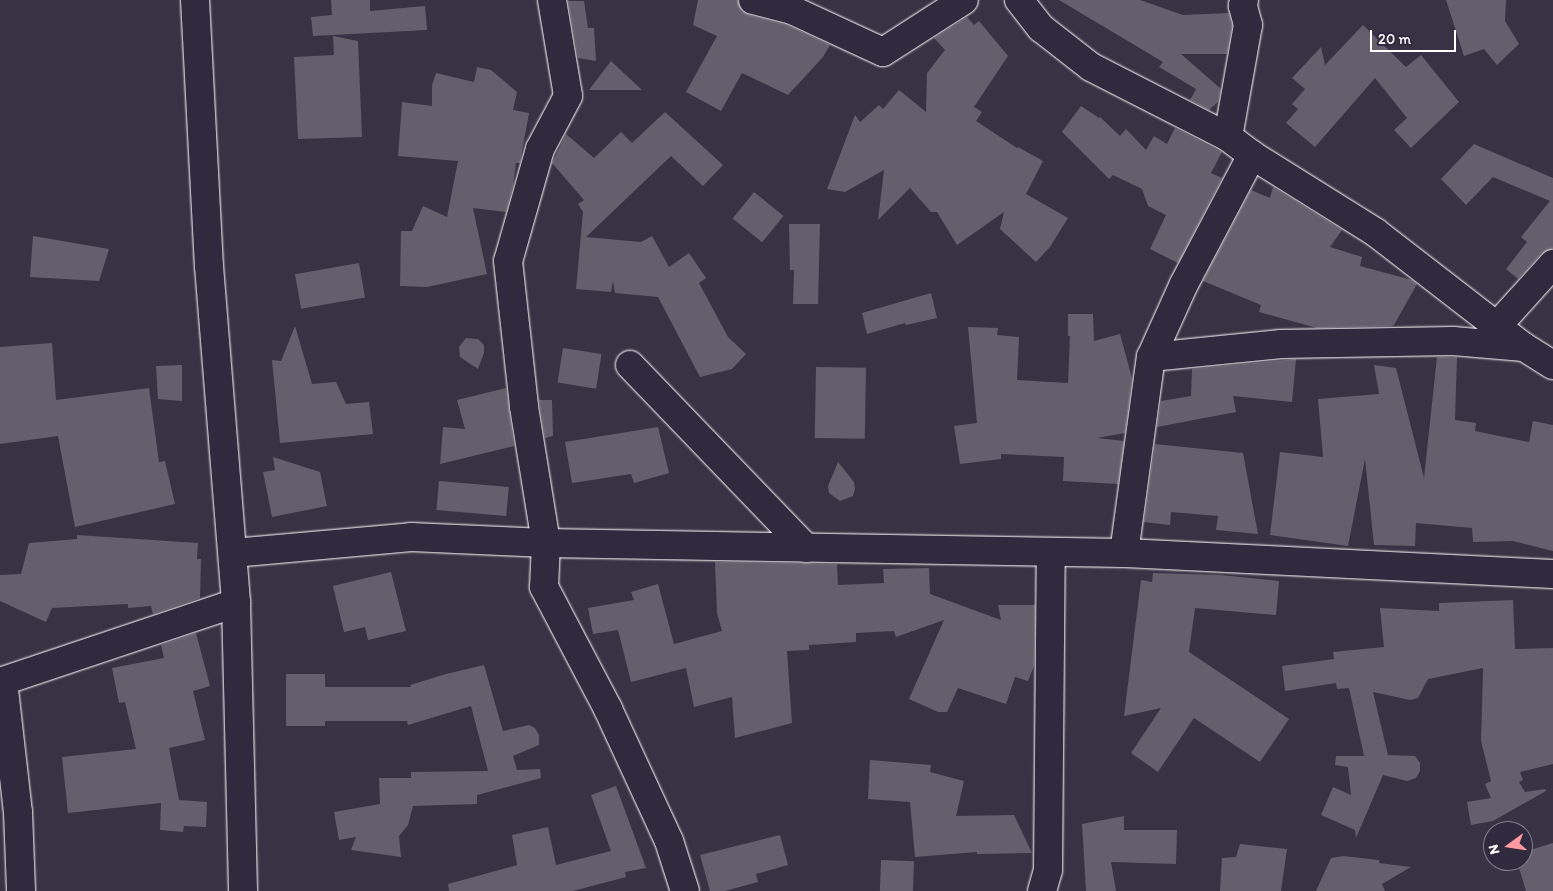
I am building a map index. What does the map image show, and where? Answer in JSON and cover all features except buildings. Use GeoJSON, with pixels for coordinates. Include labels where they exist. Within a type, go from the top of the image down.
{"type":"FeatureCollection","features":[{"type":"Feature","properties":{"kind":"street"},"geometry":{"type":"LineString","coordinates":[[195,0],[209,266],[234,553],[243,891]]}},
{"type":"Feature","properties":{"kind":"street"},"geometry":{"type":"LineString","coordinates":[[552,0],[568,96],[540,149],[508,261],[524,408],[546,543],[544,587],[608,709],[661,823],[669,841],[685,891]]}},
{"type":"Feature","properties":{"kind":"street"},"geometry":{"type":"LineString","coordinates":[[752,0],[792,10],[883,52],[964,0]]}},
{"type":"Feature","properties":{"kind":"street"},"geometry":{"type":"LineString","coordinates":[[1020,0],[1042,28],[1091,66],[1228,137],[1252,156],[1375,232],[1524,347],[1553,365]]}},
{"type":"Feature","properties":{"kind":"street"},"geometry":{"type":"LineString","coordinates":[[1228,137],[1248,26],[1243,6],[1244,0]]}},
{"type":"Feature","properties":{"kind":"street"},"geometry":{"type":"LineString","coordinates":[[1124,553],[1151,358],[1184,284],[1252,156]]}},
{"type":"Feature","properties":{"kind":"street"},"geometry":{"type":"LineString","coordinates":[[1497,326],[1553,264]]}},
{"type":"Feature","properties":{"kind":"street"},"geometry":{"type":"LineString","coordinates":[[1151,358],[1281,344],[1453,341],[1524,347]]}},
{"type":"Feature","properties":{"kind":"street"},"geometry":{"type":"LineString","coordinates":[[630,365],[806,548]]}},
{"type":"Feature","properties":{"kind":"street"},"geometry":{"type":"LineString","coordinates":[[234,553],[411,537],[546,543],[1124,553],[1553,574]]}},
{"type":"Feature","properties":{"kind":"street"},"geometry":{"type":"LineString","coordinates":[[1042,891],[1048,870],[1051,552]]}},
{"type":"Feature","properties":{"kind":"street"},"geometry":{"type":"LineString","coordinates":[[21,891],[18,812],[2,682],[236,603]]}}]}
